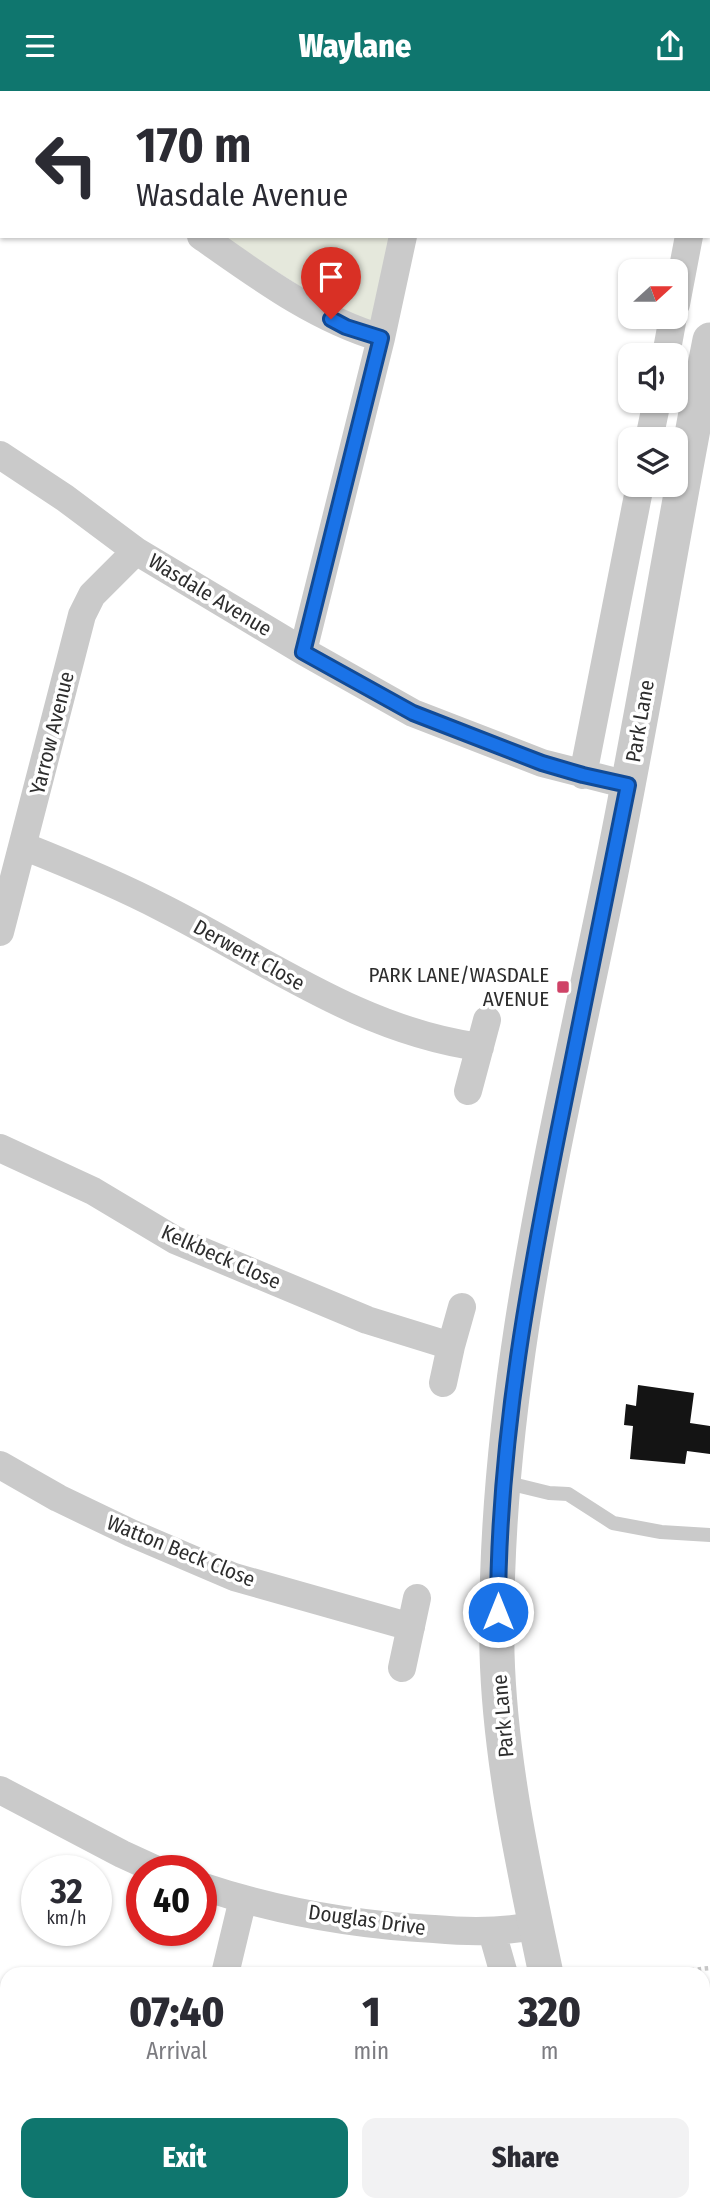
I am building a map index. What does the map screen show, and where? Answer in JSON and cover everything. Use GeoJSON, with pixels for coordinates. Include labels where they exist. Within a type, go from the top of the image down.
{"type":"FeatureCollection","features":[{"type":"Feature","properties":{"kind":"street"},"geometry":{"type":"LineString","coordinates":[[204,238],[316,312],[346,327],[381,338]]}},
{"type":"Feature","properties":{"kind":"street"},"geometry":{"type":"LineString","coordinates":[[303,652],[381,338],[403,238]]}},
{"type":"Feature","properties":{"kind":"street"},"geometry":{"type":"LineString","coordinates":[[685,259],[689,238]]}},
{"type":"Feature","properties":{"kind":"street","name":"Park Lane"},"geometry":{"type":"LineString","coordinates":[[545,1967],[517,1829],[500,1697],[497,1656],[502,1481],[519,1347],[540,1221],[706,384],[710,340]]}},
{"type":"Feature","properties":{"kind":"street","name":"Wasdale Avenue"},"geometry":{"type":"LineString","coordinates":[[0,455],[65,498],[136,551],[303,652],[413,713],[542,763],[628,785]]}},
{"type":"Feature","properties":{"kind":"street"},"geometry":{"type":"LineString","coordinates":[[583,775],[638,497]]}},
{"type":"Feature","properties":{"kind":"street","name":"Yarrow Avenue"},"geometry":{"type":"LineString","coordinates":[[0,932],[82,615],[92,595],[136,551]]}},
{"type":"Feature","properties":{"kind":"street","name":"Derwent Close"},"geometry":{"type":"LineString","coordinates":[[23,846],[166,909],[329,999],[399,1029],[446,1042],[483,1033],[468,1091]]}},
{"type":"Feature","properties":{"kind":"street","name":"Kelkbeck Close"},"geometry":{"type":"LineString","coordinates":[[0,1148],[93,1191],[175,1240],[367,1320],[451,1346]]}},
{"type":"Feature","properties":{"kind":"street"},"geometry":{"type":"LineString","coordinates":[[443,1383],[462,1307]]}},
{"type":"Feature","properties":{"kind":"street","name":"Watton Beck Close"},"geometry":{"type":"LineString","coordinates":[[0,1465],[58,1498],[131,1533],[234,1577],[411,1627]]}},
{"type":"Feature","properties":{"kind":"street"},"geometry":{"type":"LineString","coordinates":[[402,1668],[417,1598]]}},
{"type":"Feature","properties":{"kind":"street"},"geometry":{"type":"LineString","coordinates":[[0,1790],[126,1856]]}},
{"type":"Feature","properties":{"kind":"street","name":"Douglas Drive"},"geometry":{"type":"LineString","coordinates":[[217,1891],[243,1899],[389,1927],[492,1932],[536,1925]]}},
{"type":"Feature","properties":{"kind":"street"},"geometry":{"type":"LineString","coordinates":[[227,1967],[243,1899]]}},
{"type":"Feature","properties":{"kind":"street"},"geometry":{"type":"LineString","coordinates":[[492,1932],[502,1967]]}},
{"type":"Feature","properties":{"kind":"lane"},"geometry":{"type":"LineString","coordinates":[[502,1481],[568,1495],[613,1523],[661,1532],[710,1535]]}},
{"type":"Feature","properties":{"kind":"shaded area"},"geometry":{"type":"Polygon","coordinates":[[[224,238],[396,238],[375,326],[320,299],[224,238]]]}},
{"type":"Feature","properties":{"kind":"building"},"geometry":{"type":"Polygon","coordinates":[[[638,1385],[694,1393],[690,1423],[710,1426],[710,1454],[687,1451],[685,1464],[630,1459],[633,1426],[624,1425],[626,1404],[636,1406],[638,1385]]]}},
{"type":"Feature","properties":{"kind":"place","name":"PARK LANE/WASDALE AVENUE"},"geometry":{"type":"Point","coordinates":[563,987]}},
{"type":"Feature","properties":{"kind":"route"},"geometry":{"type":"LineString","coordinates":[[331,319],[346,327],[381,338],[303,652],[413,713],[542,763],[628,785],[542,1209],[519,1347],[502,1481],[498,1612]]}}]}
